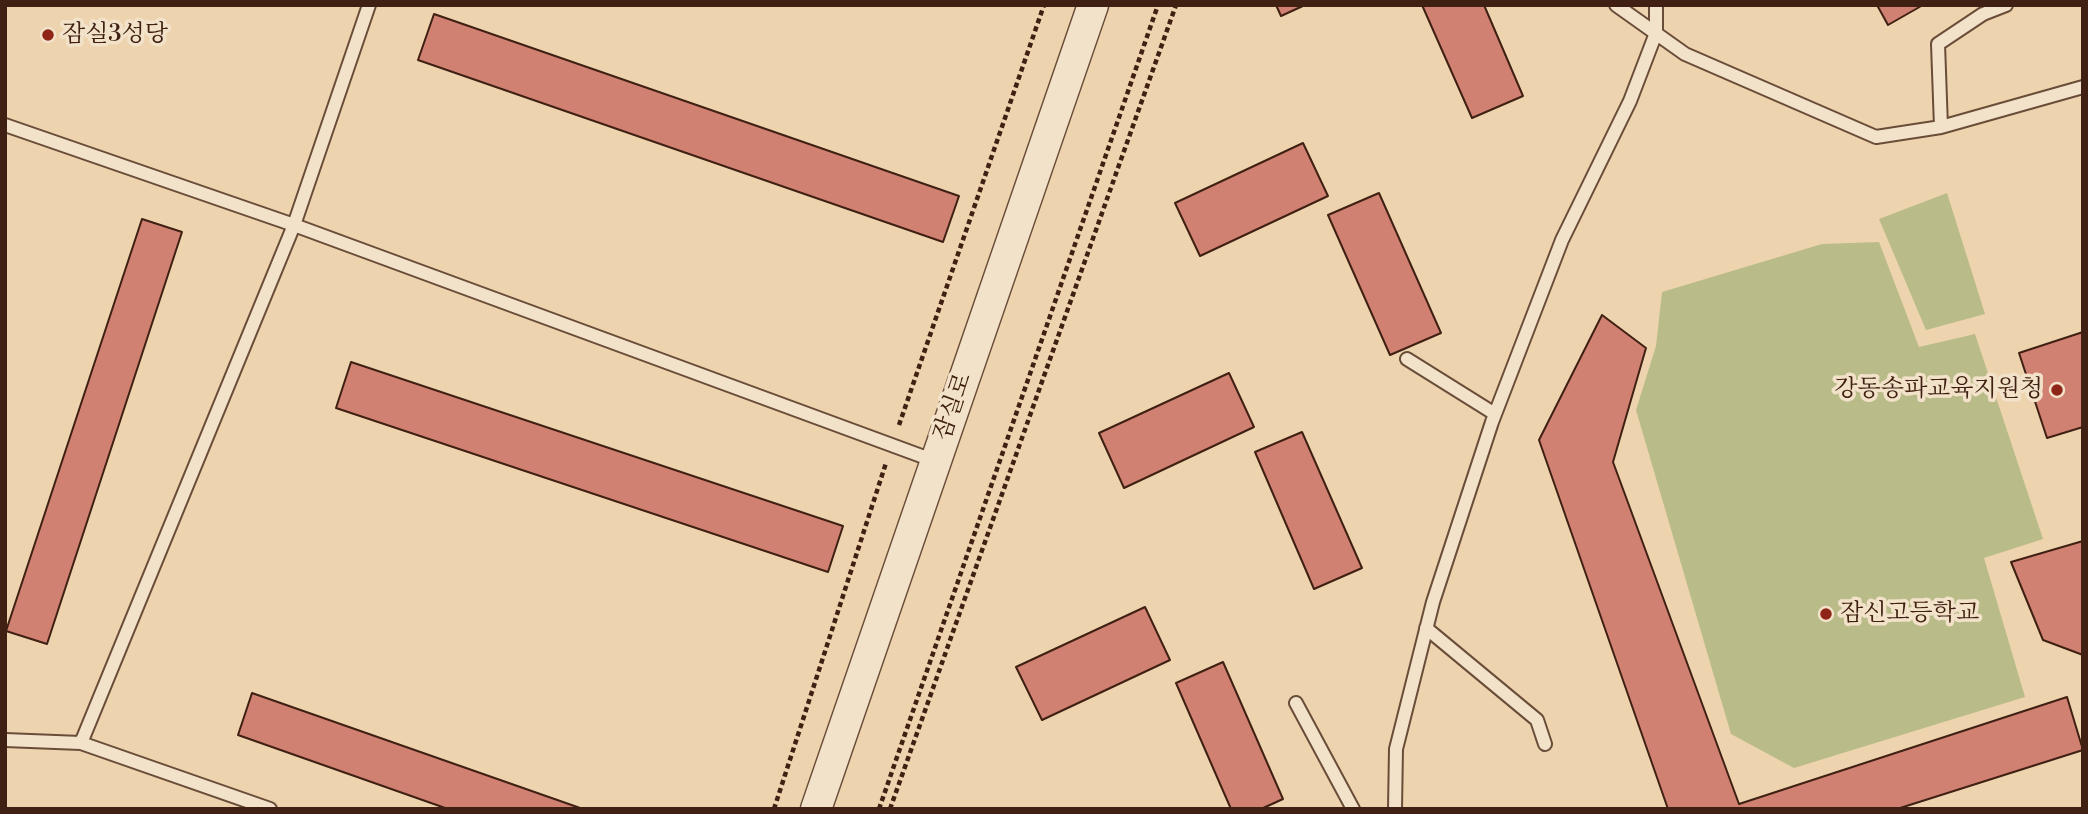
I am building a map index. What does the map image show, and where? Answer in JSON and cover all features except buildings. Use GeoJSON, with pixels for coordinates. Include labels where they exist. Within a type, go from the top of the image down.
{"type":"FeatureCollection","features":[{"type":"Feature","properties":{"kind":"street","name":"잠실로"},"geometry":{"type":"LineString","coordinates":[[816,809],[1093,5]]}},
{"type":"Feature","properties":{"kind":"lane"},"geometry":{"type":"LineString","coordinates":[[81,743],[294,225],[369,5]]}},
{"type":"Feature","properties":{"kind":"lane"},"geometry":{"type":"LineString","coordinates":[[1616,5],[1685,54],[1877,137],[1941,127],[2083,87]]}},
{"type":"Feature","properties":{"kind":"lane"},"geometry":{"type":"LineString","coordinates":[[1395,809],[1396,749],[1426,628],[1495,414],[1562,240],[1630,101],[1656,33],[1656,5]]}},
{"type":"Feature","properties":{"kind":"lane"},"geometry":{"type":"LineString","coordinates":[[1941,127],[1938,44],[1983,14],[2006,5]]}},
{"type":"Feature","properties":{"kind":"lane"},"geometry":{"type":"LineString","coordinates":[[5,125],[294,225],[935,461]]}},
{"type":"Feature","properties":{"kind":"lane"},"geometry":{"type":"LineString","coordinates":[[1406,359],[1495,414]]}},
{"type":"Feature","properties":{"kind":"lane"},"geometry":{"type":"LineString","coordinates":[[1426,628],[1536,720],[1545,744]]}},
{"type":"Feature","properties":{"kind":"lane"},"geometry":{"type":"LineString","coordinates":[[1296,703],[1353,809]]}},
{"type":"Feature","properties":{"kind":"lane"},"geometry":{"type":"LineString","coordinates":[[5,740],[81,743],[270,809]]}},
{"type":"Feature","properties":{"kind":"path"},"geometry":{"type":"LineString","coordinates":[[774,809],[892,445],[1044,5]]}},
{"type":"Feature","properties":{"kind":"path"},"geometry":{"type":"LineString","coordinates":[[878,809],[1158,5]]}},
{"type":"Feature","properties":{"kind":"path"},"geometry":{"type":"LineString","coordinates":[[891,809],[1175,5]]}},
{"type":"Feature","properties":{"kind":"green space"},"geometry":{"type":"Polygon","coordinates":[[[1947,193],[1985,314],[1926,330],[1879,219],[1947,193]]]}},
{"type":"Feature","properties":{"kind":"green space"},"geometry":{"type":"Polygon","coordinates":[[[1879,242],[1919,347],[1975,334],[2043,539],[1984,558],[2025,697],[1794,768],[1731,734],[1636,410],[1656,346],[1662,292],[1822,244],[1879,242]]]}},
{"type":"Feature","properties":{"kind":"place","name":"잠실3성당"},"geometry":{"type":"Point","coordinates":[48,35]}},
{"type":"Feature","properties":{"kind":"place","name":"강동송파교육지원청"},"geometry":{"type":"Point","coordinates":[2057,390]}},
{"type":"Feature","properties":{"kind":"place","name":"잠신고등학교"},"geometry":{"type":"Point","coordinates":[1826,614]}}]}
